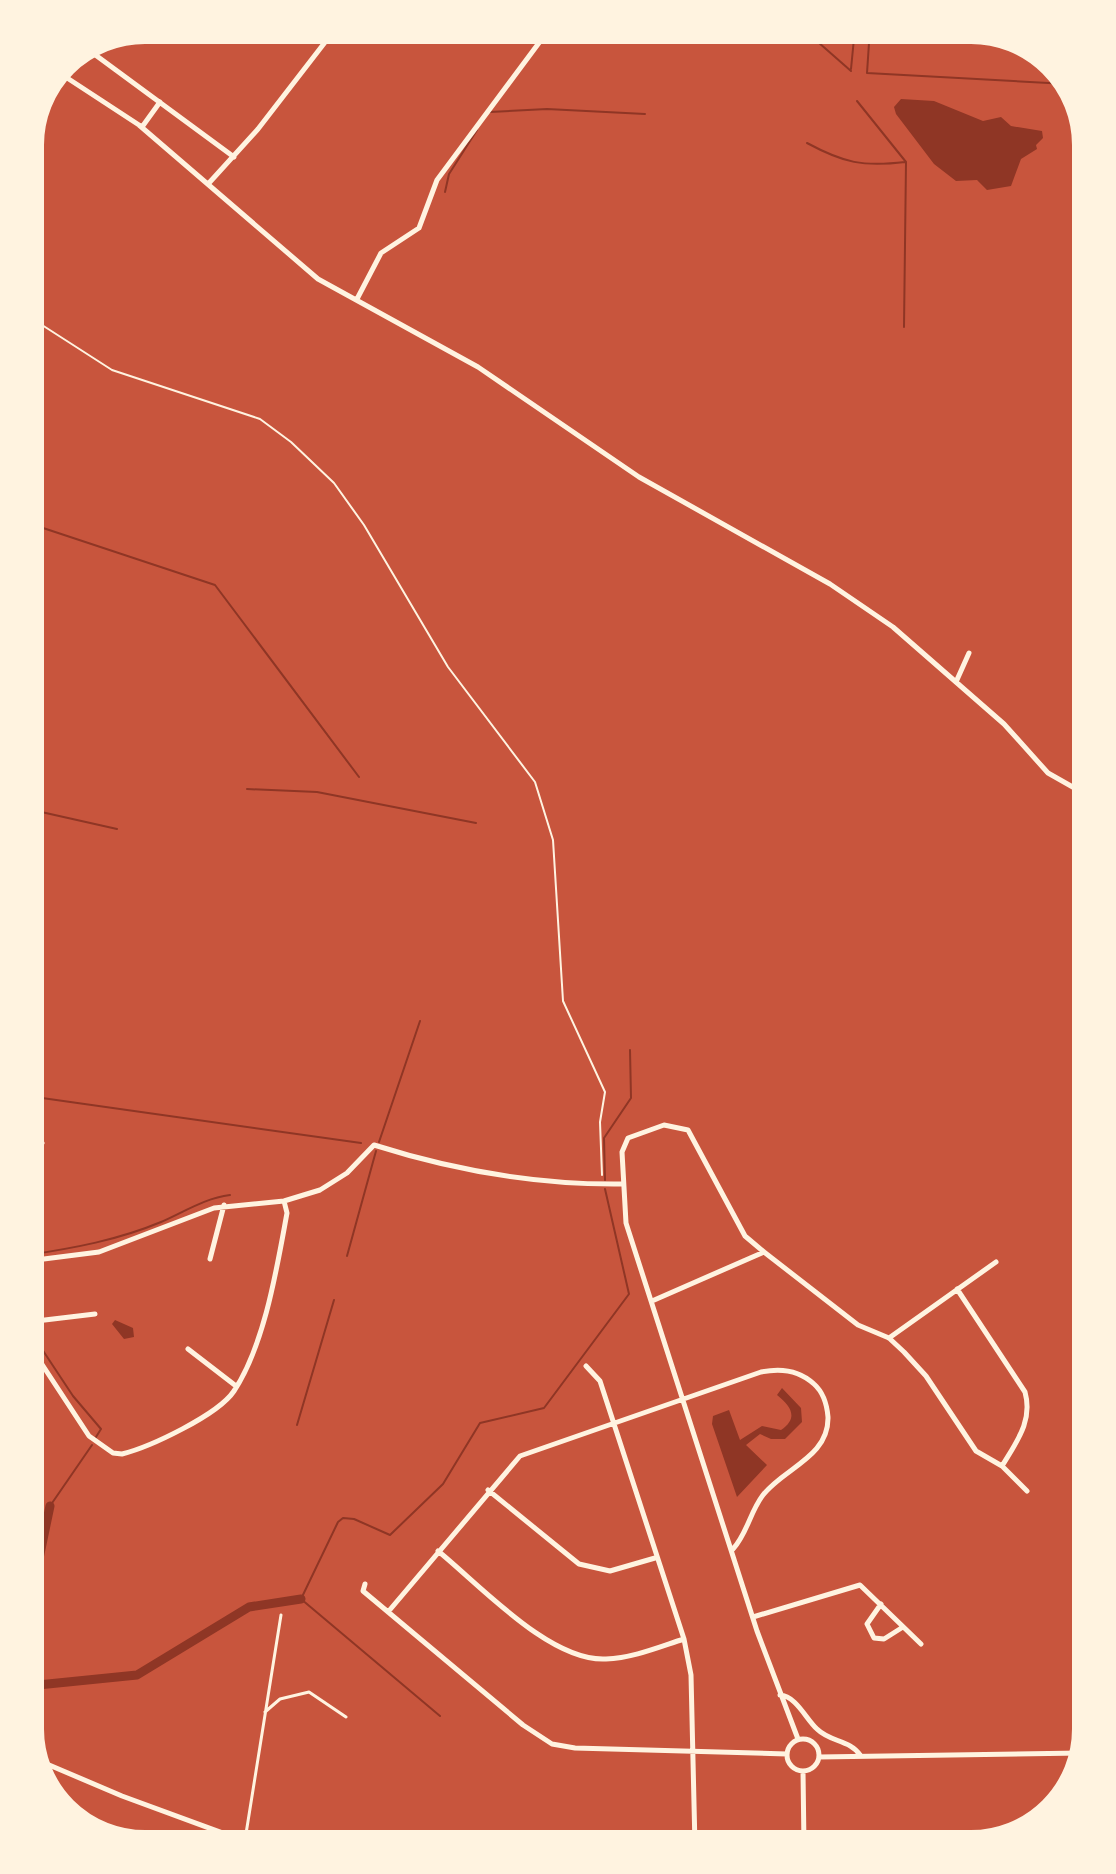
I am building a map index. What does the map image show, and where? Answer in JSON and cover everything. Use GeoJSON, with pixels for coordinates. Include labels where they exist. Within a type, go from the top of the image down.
{"type":"FeatureCollection","features":[{"type":"Feature","properties":{"kind":"street"},"geometry":{"type":"LineString","coordinates":[[209,183],[234,157],[325,42]]}},
{"type":"Feature","properties":{"kind":"street"},"geometry":{"type":"LineString","coordinates":[[357,299],[381,253],[419,228],[437,180],[540,42]]}},
{"type":"Feature","properties":{"kind":"street"},"geometry":{"type":"LineString","coordinates":[[96,55],[234,157]]}},
{"type":"Feature","properties":{"kind":"street"},"geometry":{"type":"LineString","coordinates":[[67,78],[142,127],[318,279],[478,367],[639,477],[830,584],[893,627],[1004,724],[1048,773],[1074,788]]}},
{"type":"Feature","properties":{"kind":"street"},"geometry":{"type":"LineString","coordinates":[[142,127],[160,102]]}},
{"type":"Feature","properties":{"kind":"street"},"geometry":{"type":"LineString","coordinates":[[956,682],[969,653]]}},
{"type":"Feature","properties":{"kind":"street"},"geometry":{"type":"LineString","coordinates":[[798,1739],[753,1617],[626,1223],[622,1152],[628,1138],[664,1125],[688,1130],[745,1236],[858,1325],[889,1338],[926,1376],[976,1451],[1002,1466],[1027,1491]]}},
{"type":"Feature","properties":{"kind":"street"},"geometry":{"type":"LineString","coordinates":[[42,1259],[115,1248],[224,1205],[284,1201],[331,1185],[374,1145],[464,1170],[529,1180],[622,1184]]}},
{"type":"Feature","properties":{"kind":"street"},"geometry":{"type":"LineString","coordinates":[[42,1364],[95,1442],[113,1453],[132,1452],[216,1407],[236,1386],[252,1355],[287,1213],[284,1201]]}},
{"type":"Feature","properties":{"kind":"street"},"geometry":{"type":"LineString","coordinates":[[210,1259],[224,1205]]}},
{"type":"Feature","properties":{"kind":"street"},"geometry":{"type":"LineString","coordinates":[[652,1301],[764,1252]]}},
{"type":"Feature","properties":{"kind":"street"},"geometry":{"type":"LineString","coordinates":[[889,1338],[996,1262]]}},
{"type":"Feature","properties":{"kind":"street"},"geometry":{"type":"LineString","coordinates":[[957,1289],[1025,1392],[1028,1402],[1025,1427],[1002,1466]]}},
{"type":"Feature","properties":{"kind":"street"},"geometry":{"type":"LineString","coordinates":[[42,1320],[95,1314]]}},
{"type":"Feature","properties":{"kind":"street"},"geometry":{"type":"LineString","coordinates":[[188,1349],[236,1386]]}},
{"type":"Feature","properties":{"kind":"street"},"geometry":{"type":"LineString","coordinates":[[586,1366],[600,1381],[655,1558],[684,1639],[691,1675],[695,1832]]}},
{"type":"Feature","properties":{"kind":"street"},"geometry":{"type":"LineString","coordinates":[[388,1612],[488,1490],[520,1456],[533,1448],[774,1369],[807,1379],[825,1402],[828,1423],[818,1449],[763,1495],[732,1550]]}},
{"type":"Feature","properties":{"kind":"street"},"geometry":{"type":"LineString","coordinates":[[488,1490],[579,1564],[610,1571],[655,1558]]}},
{"type":"Feature","properties":{"kind":"street"},"geometry":{"type":"LineString","coordinates":[[438,1551],[547,1640],[573,1653],[604,1660],[636,1655],[684,1639]]}},
{"type":"Feature","properties":{"kind":"street"},"geometry":{"type":"LineString","coordinates":[[365,1584],[363,1591],[523,1725],[552,1744],[575,1748],[787,1754]]}},
{"type":"Feature","properties":{"kind":"street"},"geometry":{"type":"LineString","coordinates":[[753,1617],[860,1585],[921,1644]]}},
{"type":"Feature","properties":{"kind":"street"},"geometry":{"type":"LineString","coordinates":[[881,1604],[867,1624],[874,1638],[882,1640],[903,1627]]}},
{"type":"Feature","properties":{"kind":"street"},"geometry":{"type":"LineString","coordinates":[[780,1695],[790,1699],[818,1730],[856,1748],[861,1756]]}},
{"type":"Feature","properties":{"kind":"street"},"geometry":{"type":"LineString","coordinates":[[787,1754],[798,1739]]}},
{"type":"Feature","properties":{"kind":"street"},"geometry":{"type":"LineString","coordinates":[[798,1739],[811,1740],[819,1757]]}},
{"type":"Feature","properties":{"kind":"street"},"geometry":{"type":"LineString","coordinates":[[819,1757],[1071,1752]]}},
{"type":"Feature","properties":{"kind":"street"},"geometry":{"type":"LineString","coordinates":[[787,1754],[791,1766],[803,1771],[814,1767],[819,1757]]}},
{"type":"Feature","properties":{"kind":"street"},"geometry":{"type":"LineString","coordinates":[[48,1765],[122,1796],[223,1832]]}},
{"type":"Feature","properties":{"kind":"street"},"geometry":{"type":"LineString","coordinates":[[803,1771],[804,1832]]}},
{"type":"Feature","properties":{"kind":"lane"},"geometry":{"type":"LineString","coordinates":[[246,1832],[281,1615]]}},
{"type":"Feature","properties":{"kind":"lane"},"geometry":{"type":"LineString","coordinates":[[265,1712],[280,1699],[309,1692],[346,1717]]}},
{"type":"Feature","properties":{"kind":"path"},"geometry":{"type":"LineString","coordinates":[[42,325],[112,370],[260,419],[291,442],[334,483],[378,548],[448,667],[521,760],[535,782],[553,840],[563,1001],[605,1092],[600,1122],[602,1184]]}},
{"type":"Feature","properties":{"kind":"shaded area"},"geometry":{"type":"Polygon","coordinates":[[[901,99],[934,101],[983,121],[1001,117],[1011,126],[1042,131],[1043,138],[1036,145],[1037,149],[1021,159],[1011,186],[987,190],[977,180],[956,181],[934,164],[896,114],[894,107],[901,99]]]}},
{"type":"Feature","properties":{"kind":"shaded area"},"geometry":{"type":"Polygon","coordinates":[[[115,1320],[133,1328],[134,1337],[124,1339],[112,1324],[115,1320]]]}},
{"type":"Feature","properties":{"kind":"shaded area"},"geometry":{"type":"Polygon","coordinates":[[[782,1388],[801,1408],[802,1422],[785,1439],[771,1439],[760,1434],[746,1445],[767,1465],[737,1497],[712,1424],[713,1416],[729,1410],[740,1440],[762,1426],[781,1430],[791,1417],[786,1403],[777,1395],[782,1388]]]}},
{"type":"Feature","properties":{"kind":"waterway"},"geometry":{"type":"LineString","coordinates":[[818,42],[851,71]]}},
{"type":"Feature","properties":{"kind":"waterway"},"geometry":{"type":"LineString","coordinates":[[851,69],[854,42]]}},
{"type":"Feature","properties":{"kind":"waterway"},"geometry":{"type":"LineString","coordinates":[[869,42],[867,73],[1053,83]]}},
{"type":"Feature","properties":{"kind":"waterway"},"geometry":{"type":"LineString","coordinates":[[857,101],[906,162],[904,327]]}},
{"type":"Feature","properties":{"kind":"waterway"},"geometry":{"type":"LineString","coordinates":[[490,112],[547,109],[645,114]]}},
{"type":"Feature","properties":{"kind":"waterway"},"geometry":{"type":"LineString","coordinates":[[445,192],[449,174],[477,130]]}},
{"type":"Feature","properties":{"kind":"waterway"},"geometry":{"type":"LineString","coordinates":[[807,143],[854,162],[905,162]]}},
{"type":"Feature","properties":{"kind":"waterway"},"geometry":{"type":"LineString","coordinates":[[42,528],[215,585],[359,777]]}},
{"type":"Feature","properties":{"kind":"waterway"},"geometry":{"type":"LineString","coordinates":[[247,789],[317,792],[476,823]]}},
{"type":"Feature","properties":{"kind":"waterway"},"geometry":{"type":"LineString","coordinates":[[42,812],[117,829]]}},
{"type":"Feature","properties":{"kind":"waterway"},"geometry":{"type":"LineString","coordinates":[[379,1142],[420,1021]]}},
{"type":"Feature","properties":{"kind":"waterway"},"geometry":{"type":"LineString","coordinates":[[605,1180],[604,1138],[631,1098],[630,1050]]}},
{"type":"Feature","properties":{"kind":"waterway"},"geometry":{"type":"LineString","coordinates":[[42,1098],[361,1143]]}},
{"type":"Feature","properties":{"kind":"waterway"},"geometry":{"type":"LineString","coordinates":[[347,1256],[376,1151]]}},
{"type":"Feature","properties":{"kind":"waterway"},"geometry":{"type":"LineString","coordinates":[[440,1716],[301,1599],[338,1522],[343,1518],[354,1519],[390,1535],[443,1484],[480,1423],[544,1408],[629,1294],[605,1189]]}},
{"type":"Feature","properties":{"kind":"waterway"},"geometry":{"type":"LineString","coordinates":[[42,1253],[129,1234],[203,1202],[230,1195]]}},
{"type":"Feature","properties":{"kind":"waterway"},"geometry":{"type":"LineString","coordinates":[[297,1425],[334,1300]]}},
{"type":"Feature","properties":{"kind":"waterway"},"geometry":{"type":"LineString","coordinates":[[42,1349],[73,1396],[101,1429],[96,1437]]}},
{"type":"Feature","properties":{"kind":"waterway"},"geometry":{"type":"LineString","coordinates":[[50,1506],[92,1445]]}},
{"type":"Feature","properties":{"kind":"waterway"},"geometry":{"type":"LineString","coordinates":[[42,1544],[50,1506]]}},
{"type":"Feature","properties":{"kind":"waterway"},"geometry":{"type":"LineString","coordinates":[[42,1685],[137,1675],[249,1607],[301,1599]]}}]}
